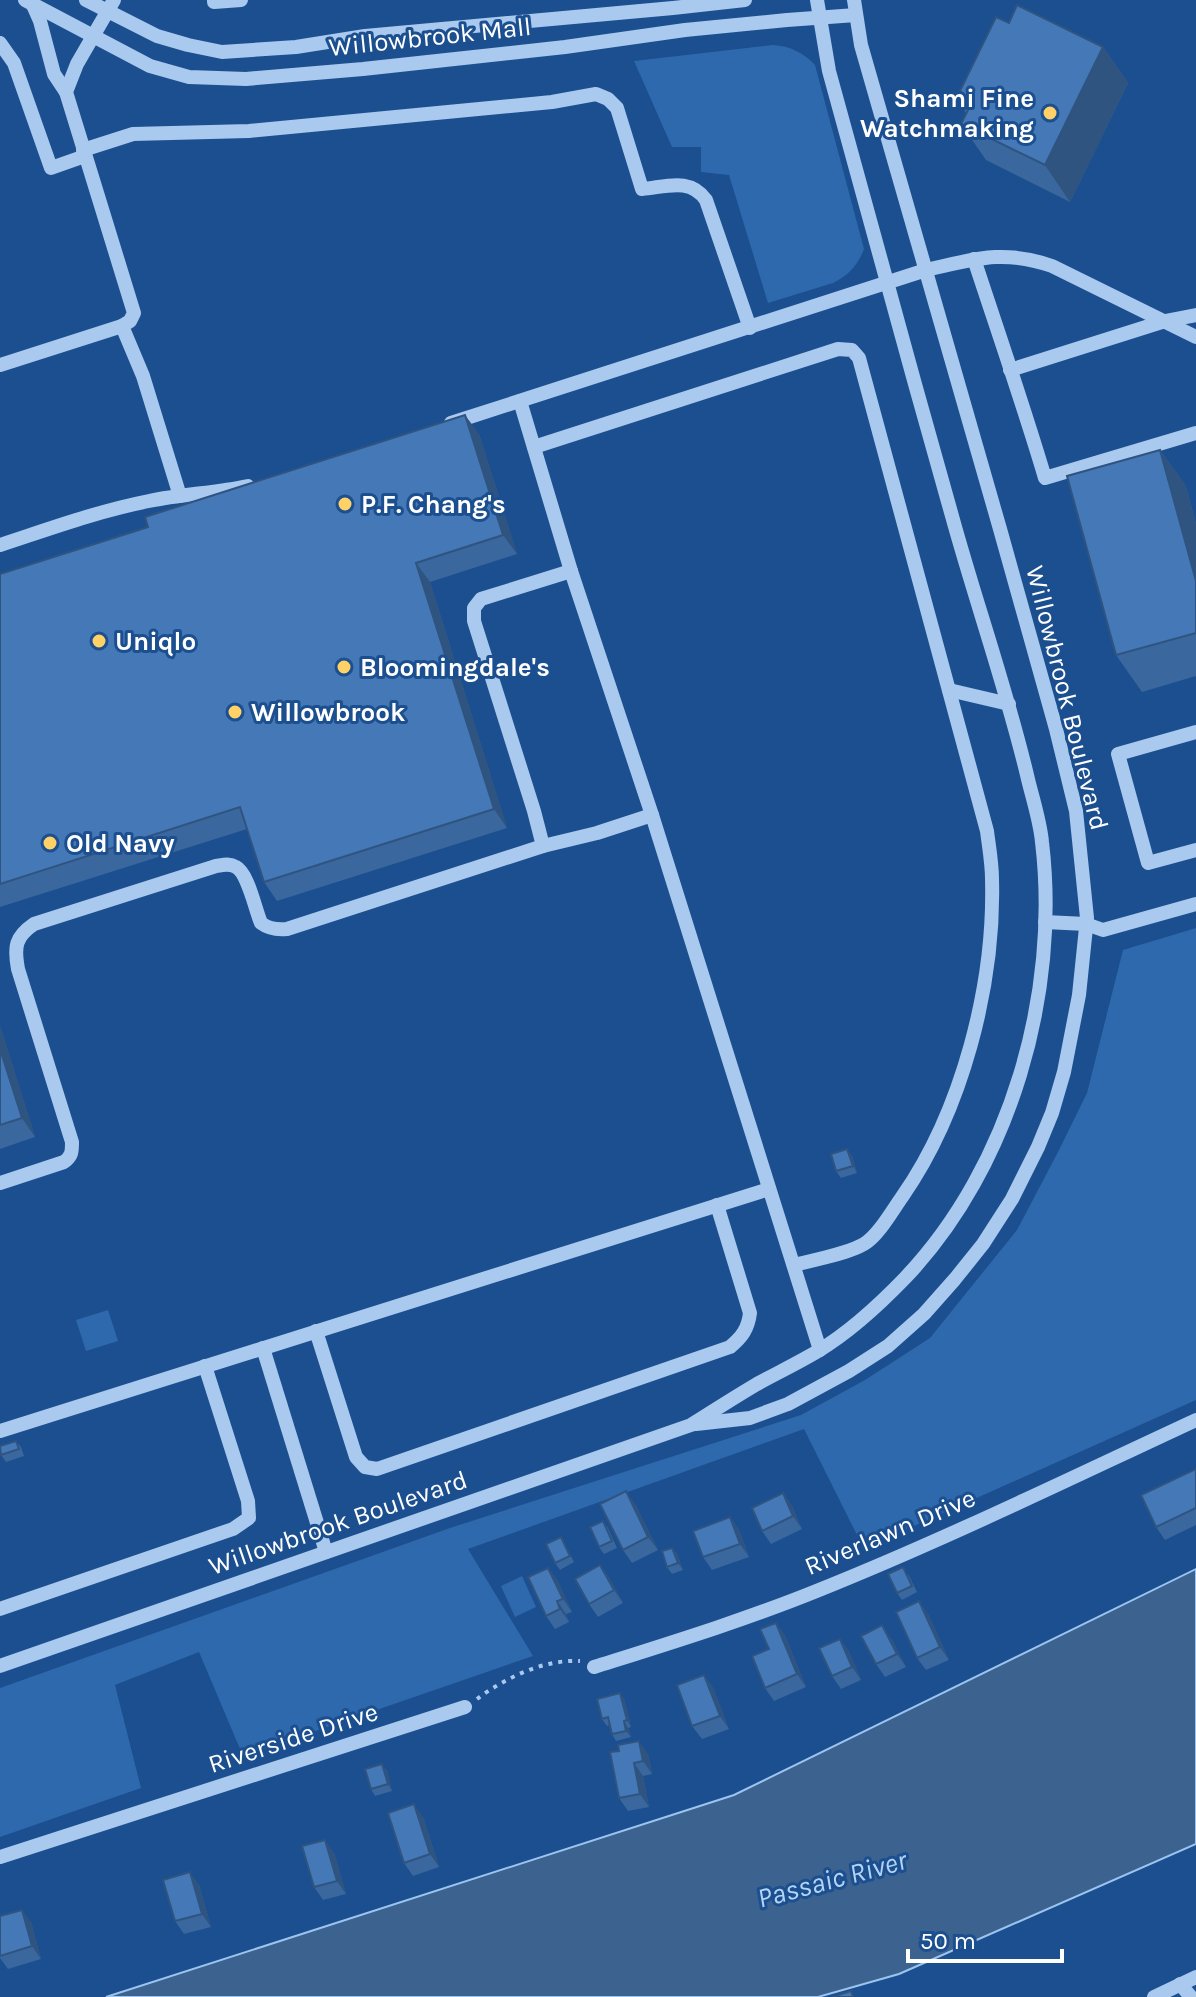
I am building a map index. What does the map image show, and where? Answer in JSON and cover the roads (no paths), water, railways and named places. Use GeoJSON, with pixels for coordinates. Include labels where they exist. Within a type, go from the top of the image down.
{"type":"FeatureCollection","features":[{"type":"Feature","properties":{"kind":"street","name":"Willowbrook Mall"},"geometry":{"type":"LineString","coordinates":[[86,0],[111,6],[157,36],[222,52],[745,0]]}},
{"type":"Feature","properties":{"kind":"street"},"geometry":{"type":"LineString","coordinates":[[214,0],[241,0]]}},
{"type":"Feature","properties":{"kind":"street","name":"Willowbrook Boulevard"},"geometry":{"type":"LineString","coordinates":[[691,1425],[820,1350],[875,1308],[908,1275],[938,1238],[983,1168],[1001,1128],[1028,1048],[1038,1002],[1045,922],[1042,838],[1009,704],[957,534],[829,71],[817,0]]}},
{"type":"Feature","properties":{"kind":"street","name":"Willowbrook Mall"},"geometry":{"type":"LineString","coordinates":[[28,2],[150,66],[189,77],[246,79],[378,68],[685,30],[819,18],[855,8]]}},
{"type":"Feature","properties":{"kind":"street"},"geometry":{"type":"LineString","coordinates":[[0,365],[122,326],[130,321],[134,313],[66,92],[54,74],[40,21],[28,2]]}},
{"type":"Feature","properties":{"kind":"street"},"geometry":{"type":"LineString","coordinates":[[66,92],[77,64],[111,6]]}},
{"type":"Feature","properties":{"kind":"street","name":"Willowbrook Boulevard"},"geometry":{"type":"LineString","coordinates":[[0,1666],[691,1425],[750,1418],[788,1404],[888,1346],[924,1314],[983,1244],[1012,1199],[1052,1113],[1064,1072],[1079,995],[1086,924],[1076,811],[1056,729],[861,45],[855,8]]}},
{"type":"Feature","properties":{"kind":"street"},"geometry":{"type":"LineString","coordinates":[[0,43],[14,63],[51,168],[133,134],[249,131],[552,102],[596,94],[608,99],[617,108],[642,189],[685,185],[699,190],[706,200],[750,328]]}},
{"type":"Feature","properties":{"kind":"street"},"geometry":{"type":"LineString","coordinates":[[439,427],[926,270],[1005,255],[1052,266],[1196,337]]}},
{"type":"Feature","properties":{"kind":"street"},"geometry":{"type":"LineString","coordinates":[[974,259],[1045,478],[1196,433]]}},
{"type":"Feature","properties":{"kind":"street"},"geometry":{"type":"LineString","coordinates":[[1010,370],[1165,321],[1196,315]]}},
{"type":"Feature","properties":{"kind":"street"},"geometry":{"type":"LineString","coordinates":[[122,326],[143,376],[180,496]]}},
{"type":"Feature","properties":{"kind":"street"},"geometry":{"type":"LineString","coordinates":[[534,447],[838,349],[852,350],[859,358],[987,831],[992,879],[990,933],[983,990],[969,1051],[948,1113],[920,1170],[865,1244],[794,1265]]}},
{"type":"Feature","properties":{"kind":"street"},"geometry":{"type":"LineString","coordinates":[[520,401],[571,571],[652,815],[820,1350]]}},
{"type":"Feature","properties":{"kind":"street"},"geometry":{"type":"LineString","coordinates":[[0,545],[94,514],[152,500],[227,491],[262,483]]}},
{"type":"Feature","properties":{"kind":"street"},"geometry":{"type":"LineString","coordinates":[[543,846],[474,621],[474,608],[481,599],[571,571]]}},
{"type":"Feature","properties":{"kind":"street"},"geometry":{"type":"LineString","coordinates":[[949,690],[1009,704]]}},
{"type":"Feature","properties":{"kind":"street"},"geometry":{"type":"LineString","coordinates":[[1196,732],[1118,754],[1148,863],[1196,850]]}},
{"type":"Feature","properties":{"kind":"street"},"geometry":{"type":"LineString","coordinates":[[0,1183],[64,1162],[72,1153],[72,1142],[15,955],[16,943],[23,931],[34,924],[228,864],[238,867],[243,874],[261,923],[278,930],[287,929],[543,846],[652,815]]}},
{"type":"Feature","properties":{"kind":"street"},"geometry":{"type":"LineString","coordinates":[[1045,922],[1086,924],[1103,930],[1196,904]]}},
{"type":"Feature","properties":{"kind":"street"},"geometry":{"type":"LineString","coordinates":[[0,1431],[769,1189]]}},
{"type":"Feature","properties":{"kind":"street"},"geometry":{"type":"LineString","coordinates":[[316,1331],[356,1457],[365,1467],[377,1469],[730,1347],[742,1337],[750,1313],[717,1205]]}},
{"type":"Feature","properties":{"kind":"street"},"geometry":{"type":"LineString","coordinates":[[263,1348],[326,1552]]}},
{"type":"Feature","properties":{"kind":"street"},"geometry":{"type":"LineString","coordinates":[[0,1609],[233,1529],[249,1518],[248,1501],[205,1366]]}},
{"type":"Feature","properties":{"kind":"street","name":"Riverlawn Drive"},"geometry":{"type":"LineString","coordinates":[[594,1667],[683,1640],[829,1586],[1196,1420]]}},
{"type":"Feature","properties":{"kind":"street","name":"Riverside Drive"},"geometry":{"type":"LineString","coordinates":[[0,1857],[465,1707]]}},
{"type":"Feature","properties":{"kind":"street"},"geometry":{"type":"LineString","coordinates":[[1154,1997],[1196,1977]]}},
{"type":"Feature","properties":{"kind":"street"},"geometry":{"type":"LineString","coordinates":[[1180,1984],[1191,1997]]}},
{"type":"Feature","properties":{"kind":"water","name":"Passaic River"},"geometry":{"type":"Polygon","coordinates":[[[1196,1569],[1196,1844],[899,1974],[818,1997],[106,1997],[734,1795],[1196,1569]]]}},
{"type":"Feature","properties":{"kind":"place","name":"Shami Fine Watchmaking"},"geometry":{"type":"Point","coordinates":[1050,113]}},
{"type":"Feature","properties":{"kind":"place","name":"P.F. Chang's"},"geometry":{"type":"Point","coordinates":[345,504]}},
{"type":"Feature","properties":{"kind":"place","name":"Uniqlo"},"geometry":{"type":"Point","coordinates":[99,641]}},
{"type":"Feature","properties":{"kind":"place","name":"Bloomingdale's"},"geometry":{"type":"Point","coordinates":[344,667]}},
{"type":"Feature","properties":{"kind":"place","name":"Willowbrook"},"geometry":{"type":"Point","coordinates":[235,712]}},
{"type":"Feature","properties":{"kind":"place","name":"Old Navy"},"geometry":{"type":"Point","coordinates":[50,843]}}]}
